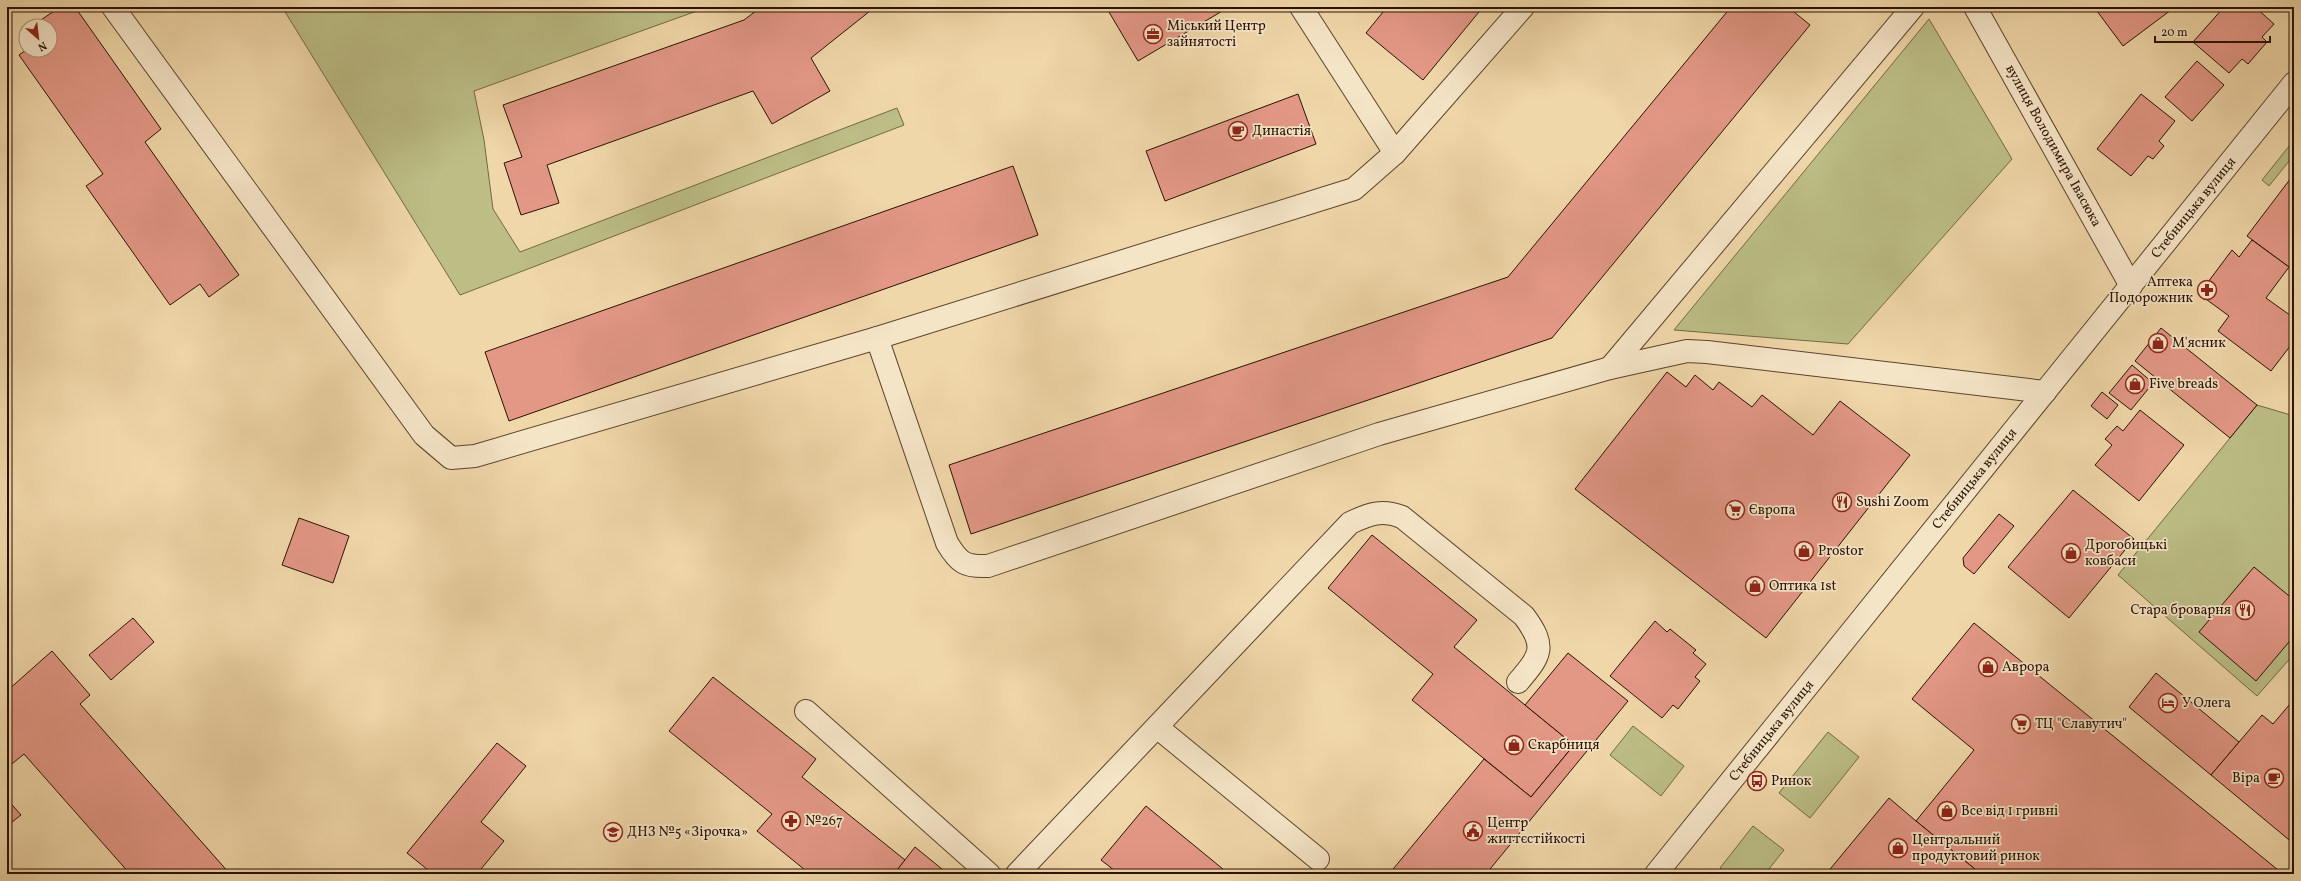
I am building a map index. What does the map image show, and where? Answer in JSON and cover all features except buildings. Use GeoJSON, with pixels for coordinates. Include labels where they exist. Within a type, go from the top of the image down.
{"type":"FeatureCollection","features":[{"type":"Feature","properties":{"kind":"street"},"geometry":{"type":"LineString","coordinates":[[113,7],[424,435],[451,458],[475,456],[877,338],[1354,189],[1395,153],[1523,7]]}},
{"type":"Feature","properties":{"kind":"street"},"geometry":{"type":"LineString","coordinates":[[1301,7],[1395,153]]}},
{"type":"Feature","properties":{"kind":"street"},"geometry":{"type":"LineString","coordinates":[[1610,368],[1913,7]]}},
{"type":"Feature","properties":{"kind":"street","name":"вулиця Володимира Івасюка"},"geometry":{"type":"LineString","coordinates":[[1975,7],[2131,286]]}},
{"type":"Feature","properties":{"kind":"street","name":"Стебницька вулиця"},"geometry":{"type":"LineString","coordinates":[[1656,874],[2294,83]]}},
{"type":"Feature","properties":{"kind":"street"},"geometry":{"type":"LineString","coordinates":[[877,338],[947,543],[955,557],[970,567],[988,566],[1379,434],[1610,368],[1687,351],[1707,352],[2045,392]]}},
{"type":"Feature","properties":{"kind":"street"},"geometry":{"type":"LineString","coordinates":[[1017,874],[1350,523],[1377,512],[1385,512],[1402,517],[1524,616],[1533,628],[1538,640],[1539,652],[1536,661],[1518,682]]}},
{"type":"Feature","properties":{"kind":"street"},"geometry":{"type":"LineString","coordinates":[[806,711],[989,874]]}},
{"type":"Feature","properties":{"kind":"street"},"geometry":{"type":"LineString","coordinates":[[1157,727],[1318,859]]}},
{"type":"Feature","properties":{"kind":"green space"},"geometry":{"type":"Polygon","coordinates":[[[282,7],[708,7],[474,91],[484,140],[493,209],[520,252],[897,108],[904,125],[460,295],[282,7]]]}},
{"type":"Feature","properties":{"kind":"green space"},"geometry":{"type":"Polygon","coordinates":[[[1929,19],[2012,159],[1848,344],[1674,330],[1929,19]]]}},
{"type":"Feature","properties":{"kind":"green space"},"geometry":{"type":"Polygon","coordinates":[[[2294,140],[2294,155],[2269,186],[2262,180],[2294,140]]]}},
{"type":"Feature","properties":{"kind":"green space"},"geometry":{"type":"Polygon","coordinates":[[[2257,405],[2294,416],[2294,654],[2257,696],[2118,575],[2257,405]]]}},
{"type":"Feature","properties":{"kind":"green space"},"geometry":{"type":"Polygon","coordinates":[[[1633,726],[1684,766],[1661,796],[1610,755],[1633,726]]]}},
{"type":"Feature","properties":{"kind":"green space"},"geometry":{"type":"Polygon","coordinates":[[[1828,732],[1859,757],[1810,818],[1779,793],[1828,732]]]}},
{"type":"Feature","properties":{"kind":"green space"},"geometry":{"type":"Polygon","coordinates":[[[1753,826],[1784,850],[1765,874],[1727,874],[1720,868],[1753,826]]]}},
{"type":"Feature","properties":{"kind":"place","name":"Міський Центр зайнятості"},"geometry":{"type":"Point","coordinates":[1153,34]}},
{"type":"Feature","properties":{"kind":"place","name":"Династія"},"geometry":{"type":"Point","coordinates":[1238,131]}},
{"type":"Feature","properties":{"kind":"place","name":"Аптека Подорожник"},"geometry":{"type":"Point","coordinates":[2207,290]}},
{"type":"Feature","properties":{"kind":"place","name":"М'ясник"},"geometry":{"type":"Point","coordinates":[2158,343]}},
{"type":"Feature","properties":{"kind":"place","name":"Five breads"},"geometry":{"type":"Point","coordinates":[2135,384]}},
{"type":"Feature","properties":{"kind":"place","name":"Sushi Zoom"},"geometry":{"type":"Point","coordinates":[1842,502]}},
{"type":"Feature","properties":{"kind":"place","name":"Європа"},"geometry":{"type":"Point","coordinates":[1735,510]}},
{"type":"Feature","properties":{"kind":"place","name":"Prostor"},"geometry":{"type":"Point","coordinates":[1804,551]}},
{"type":"Feature","properties":{"kind":"place","name":"Дрогобицькі ковбаси"},"geometry":{"type":"Point","coordinates":[2071,553]}},
{"type":"Feature","properties":{"kind":"place","name":"Оптика 1st"},"geometry":{"type":"Point","coordinates":[1755,586]}},
{"type":"Feature","properties":{"kind":"place","name":"Стара броварня"},"geometry":{"type":"Point","coordinates":[2245,610]}},
{"type":"Feature","properties":{"kind":"place","name":"Аврора"},"geometry":{"type":"Point","coordinates":[1988,667]}},
{"type":"Feature","properties":{"kind":"place","name":"У Олега"},"geometry":{"type":"Point","coordinates":[2168,703]}},
{"type":"Feature","properties":{"kind":"place","name":"ТЦ \"Славутич\""},"geometry":{"type":"Point","coordinates":[2021,724]}},
{"type":"Feature","properties":{"kind":"place","name":"Скарбниця"},"geometry":{"type":"Point","coordinates":[1514,745]}},
{"type":"Feature","properties":{"kind":"place","name":"Віра"},"geometry":{"type":"Point","coordinates":[2274,778]}},
{"type":"Feature","properties":{"kind":"place","name":"Ринок"},"geometry":{"type":"Point","coordinates":[1757,781]}},
{"type":"Feature","properties":{"kind":"place","name":"Все від 1 гривні"},"geometry":{"type":"Point","coordinates":[1947,811]}},
{"type":"Feature","properties":{"kind":"place","name":"№267"},"geometry":{"type":"Point","coordinates":[791,821]}},
{"type":"Feature","properties":{"kind":"place","name":"Центр життєстійкості"},"geometry":{"type":"Point","coordinates":[1473,831]}},
{"type":"Feature","properties":{"kind":"place","name":"ДНЗ №5 «Зірочка»"},"geometry":{"type":"Point","coordinates":[613,832]}},
{"type":"Feature","properties":{"kind":"place","name":"Центральний продуктовий ринок"},"geometry":{"type":"Point","coordinates":[1898,848]}}]}
